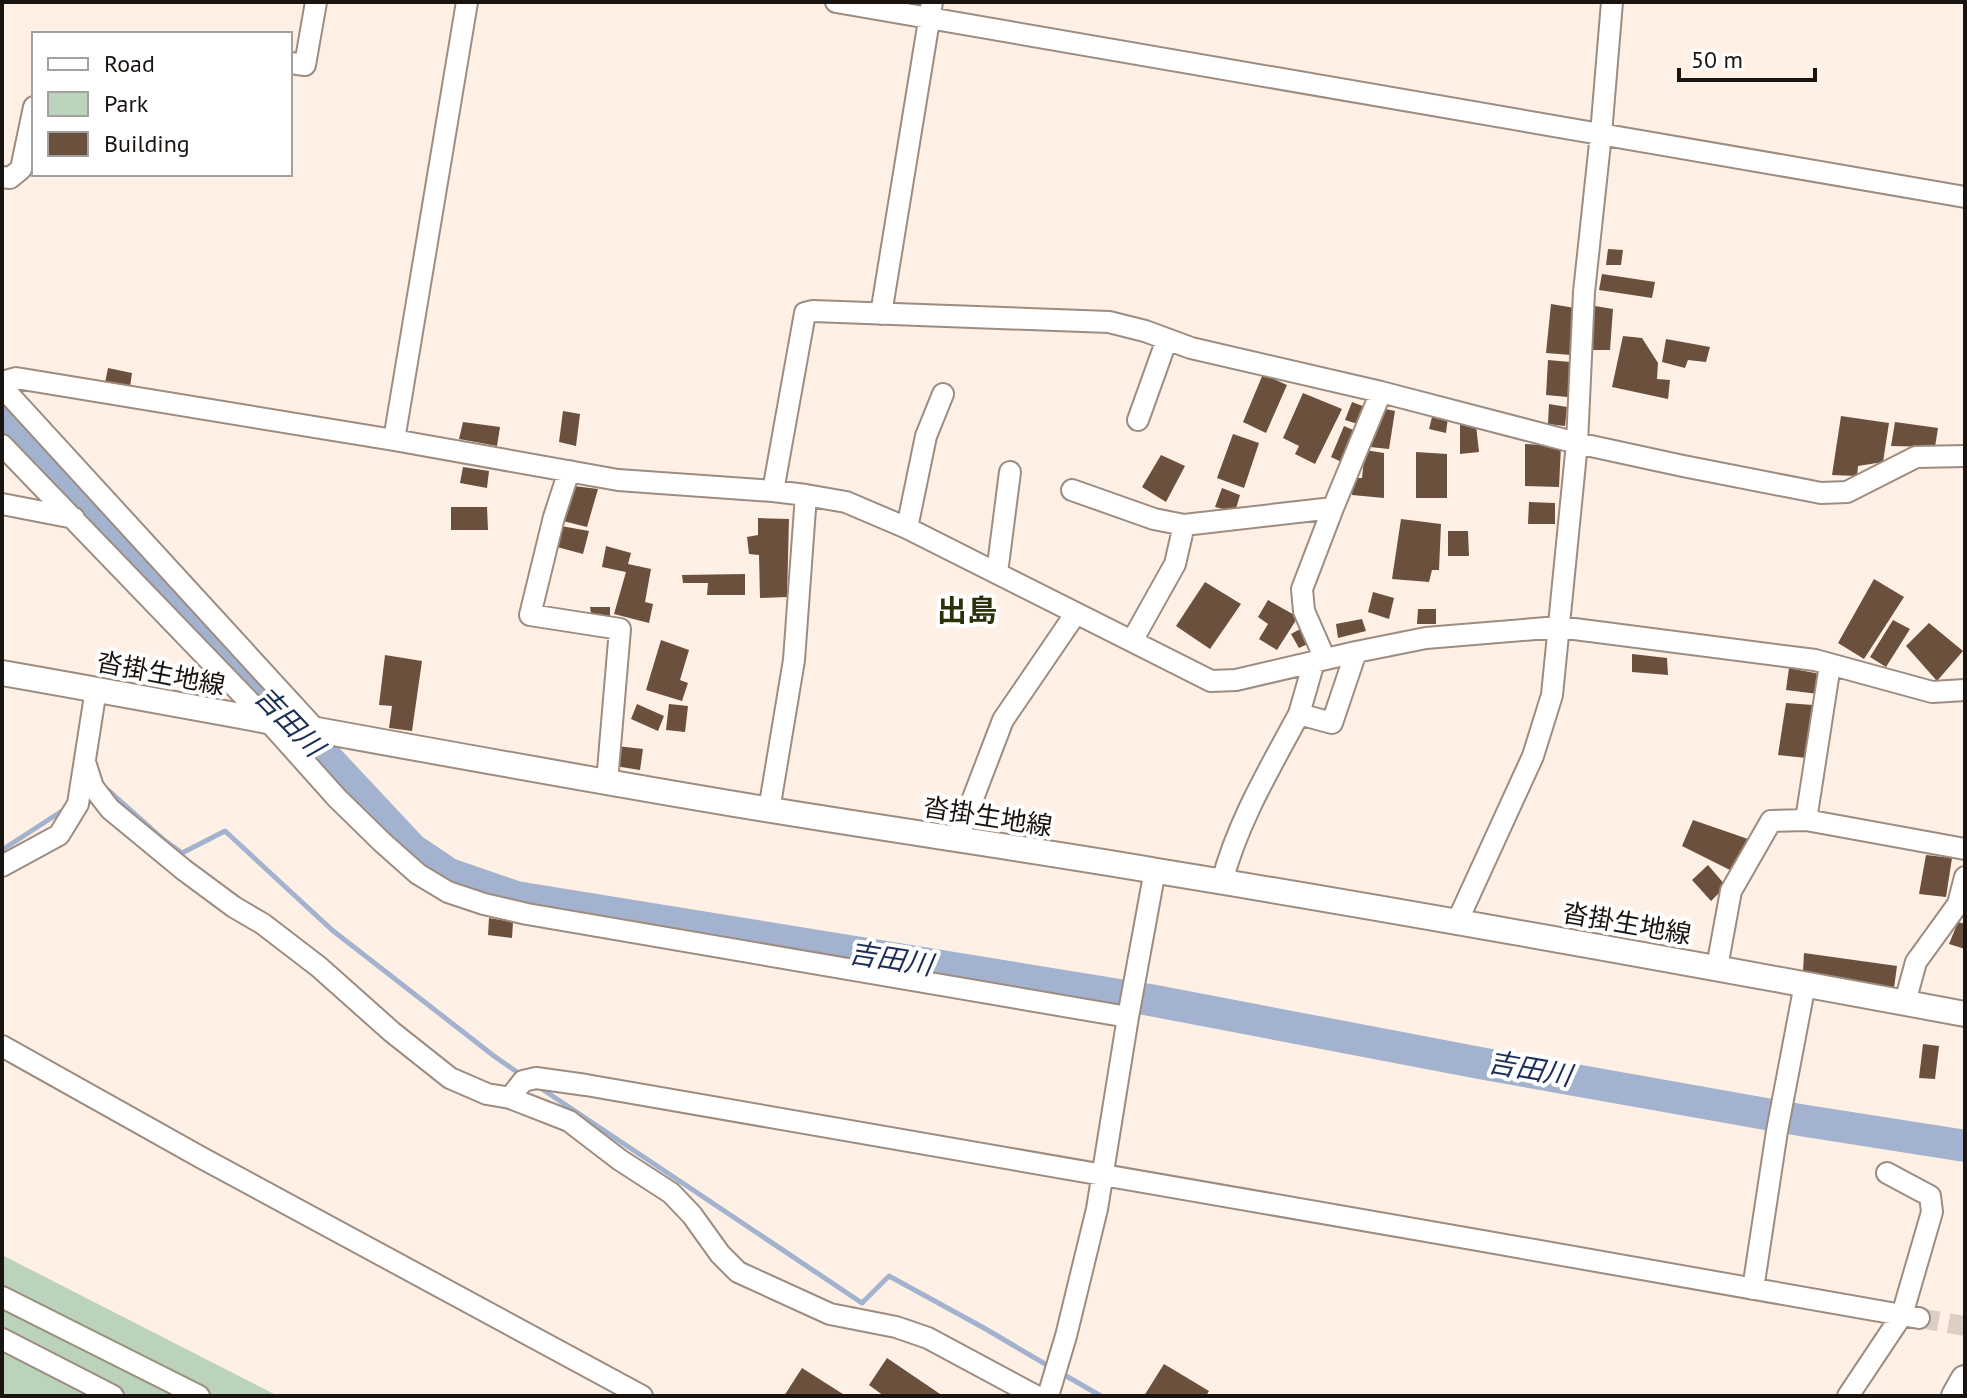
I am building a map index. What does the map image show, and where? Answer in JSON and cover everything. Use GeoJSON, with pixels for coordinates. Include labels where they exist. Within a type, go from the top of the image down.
{"type":"FeatureCollection","features":[{"type":"Feature","properties":{"kind":"highway"},"geometry":{"type":"LineString","coordinates":[[1956,1396],[1965,1380]]}},
{"type":"Feature","properties":{"kind":"main road","name":"沓掛生地線"},"geometry":{"type":"LineString","coordinates":[[2,673],[769,810],[1155,870],[1717,967],[1965,1014]]}},
{"type":"Feature","properties":{"kind":"street"},"geometry":{"type":"LineString","coordinates":[[292,63],[305,65],[316,2]]}},
{"type":"Feature","properties":{"kind":"street"},"geometry":{"type":"LineString","coordinates":[[394,440],[467,2]]}},
{"type":"Feature","properties":{"kind":"street"},"geometry":{"type":"LineString","coordinates":[[836,2],[930,10],[1601,134],[1965,197]]}},
{"type":"Feature","properties":{"kind":"street"},"geometry":{"type":"LineString","coordinates":[[1457,922],[1533,756],[1552,695],[1577,443],[1584,292],[1612,2]]}},
{"type":"Feature","properties":{"kind":"street"},"geometry":{"type":"LineString","coordinates":[[881,314],[930,10]]}},
{"type":"Feature","properties":{"kind":"street"},"geometry":{"type":"LineString","coordinates":[[2,177],[10,178],[21,169],[32,117]]}},
{"type":"Feature","properties":{"kind":"street"},"geometry":{"type":"LineString","coordinates":[[773,491],[805,313],[813,311],[1109,322],[1191,348],[1381,392],[1577,443],[1821,493],[1847,492],[1916,457],[1965,456]]}},
{"type":"Feature","properties":{"kind":"street"},"geometry":{"type":"LineString","coordinates":[[1138,420],[1167,339]]}},
{"type":"Feature","properties":{"kind":"street"},"geometry":{"type":"LineString","coordinates":[[316,731],[2,385],[16,378],[618,480],[773,491],[846,502],[907,528],[1211,681],[1236,680],[1426,638],[1559,627],[1815,660],[1932,692],[1965,690]]}},
{"type":"Feature","properties":{"kind":"street"},"geometry":{"type":"LineString","coordinates":[[1222,882],[1226,864],[1250,808],[1299,714],[1320,660],[1304,611],[1302,589],[1381,392]]}},
{"type":"Feature","properties":{"kind":"street"},"geometry":{"type":"LineString","coordinates":[[907,528],[926,436],[943,394]]}},
{"type":"Feature","properties":{"kind":"street"},"geometry":{"type":"LineString","coordinates":[[2,445],[270,722],[337,798],[418,874],[448,892],[527,914],[1128,1016]]}},
{"type":"Feature","properties":{"kind":"street"},"geometry":{"type":"LineString","coordinates":[[569,471],[554,517],[530,615],[620,629],[607,782]]}},
{"type":"Feature","properties":{"kind":"street"},"geometry":{"type":"LineString","coordinates":[[997,573],[1010,472]]}},
{"type":"Feature","properties":{"kind":"street"},"geometry":{"type":"LineString","coordinates":[[1072,490],[1154,519],[1184,525],[1333,508]]}},
{"type":"Feature","properties":{"kind":"street"},"geometry":{"type":"LineString","coordinates":[[769,810],[794,660],[806,495]]}},
{"type":"Feature","properties":{"kind":"street"},"geometry":{"type":"LineString","coordinates":[[2,504],[74,518]]}},
{"type":"Feature","properties":{"kind":"street"},"geometry":{"type":"LineString","coordinates":[[1132,641],[1175,564],[1184,525]]}},
{"type":"Feature","properties":{"kind":"street"},"geometry":{"type":"LineString","coordinates":[[957,840],[1003,720],[1076,613]]}},
{"type":"Feature","properties":{"kind":"street"},"geometry":{"type":"LineString","coordinates":[[1299,714],[1332,723],[1356,652]]}},
{"type":"Feature","properties":{"kind":"street"},"geometry":{"type":"LineString","coordinates":[[1806,820],[1830,665]]}},
{"type":"Feature","properties":{"kind":"street"},"geometry":{"type":"LineString","coordinates":[[2,866],[59,835],[78,804],[96,689]]}},
{"type":"Feature","properties":{"kind":"street"},"geometry":{"type":"LineString","coordinates":[[85,762],[93,787],[110,809],[184,870],[308,958],[450,1078],[487,1094],[510,1098],[569,1121],[620,1160],[671,1193],[738,1272],[830,1314],[896,1327],[928,1338],[1048,1395],[1094,1223],[1155,870]]}},
{"type":"Feature","properties":{"kind":"street"},"geometry":{"type":"LineString","coordinates":[[1717,967],[1731,891],[1771,821],[1806,820],[1965,849]]}},
{"type":"Feature","properties":{"kind":"street"},"geometry":{"type":"LineString","coordinates":[[1905,1002],[1916,962],[1958,904],[1965,877]]}},
{"type":"Feature","properties":{"kind":"street"},"geometry":{"type":"LineString","coordinates":[[1753,1289],[1777,1131],[1805,984]]}},
{"type":"Feature","properties":{"kind":"street"},"geometry":{"type":"LineString","coordinates":[[2,1046],[243,1181],[642,1396]]}},
{"type":"Feature","properties":{"kind":"street"},"geometry":{"type":"LineString","coordinates":[[510,1098],[523,1081],[536,1078],[1910,1317]]}},
{"type":"Feature","properties":{"kind":"street"},"geometry":{"type":"LineString","coordinates":[[1848,1396],[1910,1317],[1932,1212],[1930,1196],[1887,1173]]}},
{"type":"Feature","properties":{"kind":"street"},"geometry":{"type":"LineString","coordinates":[[2,1297],[199,1396]]}},
{"type":"Feature","properties":{"kind":"street"},"geometry":{"type":"LineString","coordinates":[[2,1339],[113,1396]]}},
{"type":"Feature","properties":{"kind":"green space"},"geometry":{"type":"Polygon","coordinates":[[[2,1255],[278,1396],[2,1396],[2,1255]]]}},
{"type":"Feature","properties":{"kind":"building"},"geometry":{"type":"Polygon","coordinates":[[[1608,249],[1623,250],[1621,265],[1606,265],[1608,249]]]}},
{"type":"Feature","properties":{"kind":"building"},"geometry":{"type":"Polygon","coordinates":[[[1602,274],[1655,282],[1652,298],[1599,290],[1602,274]]]}},
{"type":"Feature","properties":{"kind":"building"},"geometry":{"type":"Polygon","coordinates":[[[1551,304],[1575,308],[1571,355],[1546,353],[1551,304]]]}},
{"type":"Feature","properties":{"kind":"building"},"geometry":{"type":"Polygon","coordinates":[[[1595,306],[1613,309],[1610,350],[1592,350],[1595,306]]]}},
{"type":"Feature","properties":{"kind":"building"},"geometry":{"type":"Polygon","coordinates":[[[1623,336],[1642,338],[1658,363],[1657,379],[1670,380],[1668,399],[1612,387],[1623,336]]]}},
{"type":"Feature","properties":{"kind":"building"},"geometry":{"type":"Polygon","coordinates":[[[1666,339],[1710,347],[1706,362],[1688,360],[1685,368],[1662,362],[1666,339]]]}},
{"type":"Feature","properties":{"kind":"building"},"geometry":{"type":"Polygon","coordinates":[[[1548,360],[1570,362],[1568,397],[1546,395],[1548,360]]]}},
{"type":"Feature","properties":{"kind":"building"},"geometry":{"type":"Polygon","coordinates":[[[108,368],[132,373],[130,387],[105,383],[108,368]]]}},
{"type":"Feature","properties":{"kind":"building"},"geometry":{"type":"Polygon","coordinates":[[[1263,374],[1287,385],[1266,433],[1243,422],[1263,374]]]}},
{"type":"Feature","properties":{"kind":"building"},"geometry":{"type":"Polygon","coordinates":[[[1303,393],[1342,409],[1315,464],[1295,454],[1299,446],[1283,438],[1303,393]]]}},
{"type":"Feature","properties":{"kind":"building"},"geometry":{"type":"Polygon","coordinates":[[[1352,402],[1368,408],[1361,425],[1345,420],[1352,402]]]}},
{"type":"Feature","properties":{"kind":"building"},"geometry":{"type":"Polygon","coordinates":[[[1549,404],[1567,407],[1565,426],[1548,424],[1549,404]]]}},
{"type":"Feature","properties":{"kind":"building"},"geometry":{"type":"Polygon","coordinates":[[[1381,408],[1395,411],[1389,449],[1370,447],[1381,408]]]}},
{"type":"Feature","properties":{"kind":"building"},"geometry":{"type":"Polygon","coordinates":[[[563,411],[580,414],[576,446],[559,442],[563,411]]]}},
{"type":"Feature","properties":{"kind":"building"},"geometry":{"type":"Polygon","coordinates":[[[1433,413],[1448,417],[1446,433],[1429,429],[1433,413]]]}},
{"type":"Feature","properties":{"kind":"building"},"geometry":{"type":"Polygon","coordinates":[[[1841,416],[1889,423],[1883,462],[1858,466],[1857,476],[1832,475],[1841,416]]]}},
{"type":"Feature","properties":{"kind":"building"},"geometry":{"type":"Polygon","coordinates":[[[463,422],[500,427],[497,446],[459,439],[463,422]]]}},
{"type":"Feature","properties":{"kind":"building"},"geometry":{"type":"Polygon","coordinates":[[[1895,422],[1938,428],[1935,447],[1891,446],[1895,422]]]}},
{"type":"Feature","properties":{"kind":"building"},"geometry":{"type":"Polygon","coordinates":[[[1460,425],[1476,425],[1479,452],[1460,454],[1460,425]]]}},
{"type":"Feature","properties":{"kind":"building"},"geometry":{"type":"Polygon","coordinates":[[[1344,426],[1360,433],[1346,464],[1331,457],[1344,426]]]}},
{"type":"Feature","properties":{"kind":"building"},"geometry":{"type":"Polygon","coordinates":[[[1233,434],[1259,443],[1244,488],[1217,478],[1233,434]]]}},
{"type":"Feature","properties":{"kind":"building"},"geometry":{"type":"Polygon","coordinates":[[[1525,444],[1561,446],[1559,487],[1525,486],[1525,444]]]}},
{"type":"Feature","properties":{"kind":"building"},"geometry":{"type":"Polygon","coordinates":[[[1365,450],[1384,453],[1384,498],[1352,495],[1353,478],[1362,478],[1365,450]]]}},
{"type":"Feature","properties":{"kind":"building"},"geometry":{"type":"Polygon","coordinates":[[[1416,452],[1447,454],[1447,498],[1416,498],[1416,452]]]}},
{"type":"Feature","properties":{"kind":"building"},"geometry":{"type":"Polygon","coordinates":[[[1161,455],[1185,466],[1166,502],[1142,487],[1161,455]]]}},
{"type":"Feature","properties":{"kind":"building"},"geometry":{"type":"Polygon","coordinates":[[[463,467],[489,471],[487,488],[460,483],[463,467]]]}},
{"type":"Feature","properties":{"kind":"building"},"geometry":{"type":"Polygon","coordinates":[[[574,486],[598,489],[587,527],[563,521],[574,486]]]}},
{"type":"Feature","properties":{"kind":"building"},"geometry":{"type":"Polygon","coordinates":[[[1222,488],[1240,495],[1235,512],[1215,507],[1222,488]]]}},
{"type":"Feature","properties":{"kind":"building"},"geometry":{"type":"Polygon","coordinates":[[[1529,502],[1555,503],[1555,524],[1528,524],[1529,502]]]}},
{"type":"Feature","properties":{"kind":"building"},"geometry":{"type":"Polygon","coordinates":[[[451,507],[487,507],[488,530],[451,530],[451,507]]]}},
{"type":"Feature","properties":{"kind":"building"},"geometry":{"type":"Polygon","coordinates":[[[758,518],[789,519],[787,597],[760,598],[759,555],[749,554],[747,537],[758,535],[758,518]]]}},
{"type":"Feature","properties":{"kind":"building"},"geometry":{"type":"Polygon","coordinates":[[[1401,519],[1441,524],[1439,570],[1432,570],[1429,582],[1392,579],[1401,519]]]}},
{"type":"Feature","properties":{"kind":"building"},"geometry":{"type":"Polygon","coordinates":[[[561,526],[589,531],[583,554],[557,547],[561,526]]]}},
{"type":"Feature","properties":{"kind":"building"},"geometry":{"type":"Polygon","coordinates":[[[1448,531],[1468,531],[1469,556],[1448,556],[1448,531]]]}},
{"type":"Feature","properties":{"kind":"building"},"geometry":{"type":"Polygon","coordinates":[[[606,546],[631,553],[628,564],[651,569],[645,602],[653,604],[649,623],[614,614],[626,572],[602,567],[606,546]]]}},
{"type":"Feature","properties":{"kind":"building"},"geometry":{"type":"Polygon","coordinates":[[[745,574],[745,595],[707,595],[708,583],[683,583],[682,575],[745,574]]]}},
{"type":"Feature","properties":{"kind":"building"},"geometry":{"type":"Polygon","coordinates":[[[1874,579],[1904,597],[1864,659],[1838,643],[1874,579]]]}},
{"type":"Feature","properties":{"kind":"building"},"geometry":{"type":"Polygon","coordinates":[[[1205,582],[1241,604],[1210,649],[1176,626],[1205,582]]]}},
{"type":"Feature","properties":{"kind":"building"},"geometry":{"type":"Polygon","coordinates":[[[1373,592],[1394,598],[1389,619],[1368,612],[1373,592]]]}},
{"type":"Feature","properties":{"kind":"building"},"geometry":{"type":"Polygon","coordinates":[[[1268,600],[1298,617],[1277,650],[1259,639],[1268,624],[1258,617],[1268,600]]]}},
{"type":"Feature","properties":{"kind":"building"},"geometry":{"type":"Polygon","coordinates":[[[590,607],[610,607],[610,621],[592,620],[590,607]]]}},
{"type":"Feature","properties":{"kind":"building"},"geometry":{"type":"Polygon","coordinates":[[[1418,609],[1436,609],[1436,624],[1417,624],[1418,609]]]}},
{"type":"Feature","properties":{"kind":"building"},"geometry":{"type":"Polygon","coordinates":[[[1362,619],[1366,631],[1338,638],[1336,624],[1362,619]]]}},
{"type":"Feature","properties":{"kind":"building"},"geometry":{"type":"Polygon","coordinates":[[[1893,620],[1910,629],[1886,667],[1870,657],[1893,620]]]}},
{"type":"Feature","properties":{"kind":"building"},"geometry":{"type":"Polygon","coordinates":[[[1929,623],[1963,651],[1937,681],[1906,646],[1929,623]]]}},
{"type":"Feature","properties":{"kind":"building"},"geometry":{"type":"Polygon","coordinates":[[[1302,628],[1310,643],[1299,648],[1291,634],[1302,628]]]}},
{"type":"Feature","properties":{"kind":"building"},"geometry":{"type":"Polygon","coordinates":[[[661,640],[689,650],[680,680],[688,683],[682,701],[646,690],[661,640]]]}},
{"type":"Feature","properties":{"kind":"building"},"geometry":{"type":"Polygon","coordinates":[[[1632,654],[1667,658],[1668,675],[1632,672],[1632,654]]]}},
{"type":"Feature","properties":{"kind":"building"},"geometry":{"type":"Polygon","coordinates":[[[385,655],[422,661],[412,731],[389,728],[392,706],[379,705],[385,655]]]}},
{"type":"Feature","properties":{"kind":"building"},"geometry":{"type":"Polygon","coordinates":[[[1789,668],[1820,674],[1818,694],[1786,690],[1789,668]]]}},
{"type":"Feature","properties":{"kind":"building"},"geometry":{"type":"Polygon","coordinates":[[[1786,703],[1813,705],[1806,758],[1778,755],[1786,703]]]}},
{"type":"Feature","properties":{"kind":"building"},"geometry":{"type":"Polygon","coordinates":[[[637,704],[664,716],[658,731],[631,719],[637,704]]]}},
{"type":"Feature","properties":{"kind":"building"},"geometry":{"type":"Polygon","coordinates":[[[669,704],[688,706],[685,732],[666,730],[669,704]]]}},
{"type":"Feature","properties":{"kind":"building"},"geometry":{"type":"Polygon","coordinates":[[[617,746],[643,749],[640,770],[615,766],[617,746]]]}},
{"type":"Feature","properties":{"kind":"building"},"geometry":{"type":"Polygon","coordinates":[[[1693,820],[1748,839],[1730,870],[1682,846],[1693,820]]]}},
{"type":"Feature","properties":{"kind":"building"},"geometry":{"type":"Polygon","coordinates":[[[1926,855],[1952,858],[1946,897],[1919,894],[1926,855]]]}},
{"type":"Feature","properties":{"kind":"building"},"geometry":{"type":"Polygon","coordinates":[[[1708,865],[1726,886],[1711,901],[1692,880],[1708,865]]]}},
{"type":"Feature","properties":{"kind":"building"},"geometry":{"type":"Polygon","coordinates":[[[489,918],[513,922],[512,938],[488,935],[489,918]]]}},
{"type":"Feature","properties":{"kind":"building"},"geometry":{"type":"Polygon","coordinates":[[[1958,922],[1965,924],[1965,949],[1949,944],[1958,922]]]}},
{"type":"Feature","properties":{"kind":"building"},"geometry":{"type":"Polygon","coordinates":[[[1804,953],[1897,966],[1894,988],[1803,972],[1804,953]]]}},
{"type":"Feature","properties":{"kind":"building"},"geometry":{"type":"Polygon","coordinates":[[[1923,1044],[1939,1046],[1935,1079],[1919,1078],[1923,1044]]]}},
{"type":"Feature","properties":{"kind":"building"},"geometry":{"type":"Polygon","coordinates":[[[887,1358],[943,1396],[884,1396],[869,1385],[887,1358]]]}},
{"type":"Feature","properties":{"kind":"building"},"geometry":{"type":"Polygon","coordinates":[[[1164,1364],[1209,1391],[1206,1396],[1144,1396],[1164,1364]]]}},
{"type":"Feature","properties":{"kind":"building"},"geometry":{"type":"Polygon","coordinates":[[[802,1368],[846,1396],[784,1396],[802,1368]]]}},
{"type":"Feature","properties":{"kind":"waterway","name":"吉田川"},"geometry":{"type":"LineString","coordinates":[[2,418],[412,849],[449,874],[516,897],[1150,1000],[1485,1064],[1965,1146]]}},
{"type":"Feature","properties":{"kind":"waterway"},"geometry":{"type":"LineString","coordinates":[[103,791],[107,789],[182,853],[225,831],[332,930],[524,1077]]}},
{"type":"Feature","properties":{"kind":"waterway"},"geometry":{"type":"LineString","coordinates":[[2,850],[65,809]]}},
{"type":"Feature","properties":{"kind":"waterway"},"geometry":{"type":"LineString","coordinates":[[539,1087],[862,1303],[889,1276],[1052,1368]]}},
{"type":"Feature","properties":{"kind":"waterway"},"geometry":{"type":"LineString","coordinates":[[1061,1373],[1101,1396]]}},
{"type":"Feature","properties":{"kind":"tunnel"},"geometry":{"type":"LineString","coordinates":[[1919,1318],[1965,1326]]}},
{"type":"Feature","properties":{"kind":"district","name":"出島"},"geometry":{"type":"Point","coordinates":[967,609]}}]}
